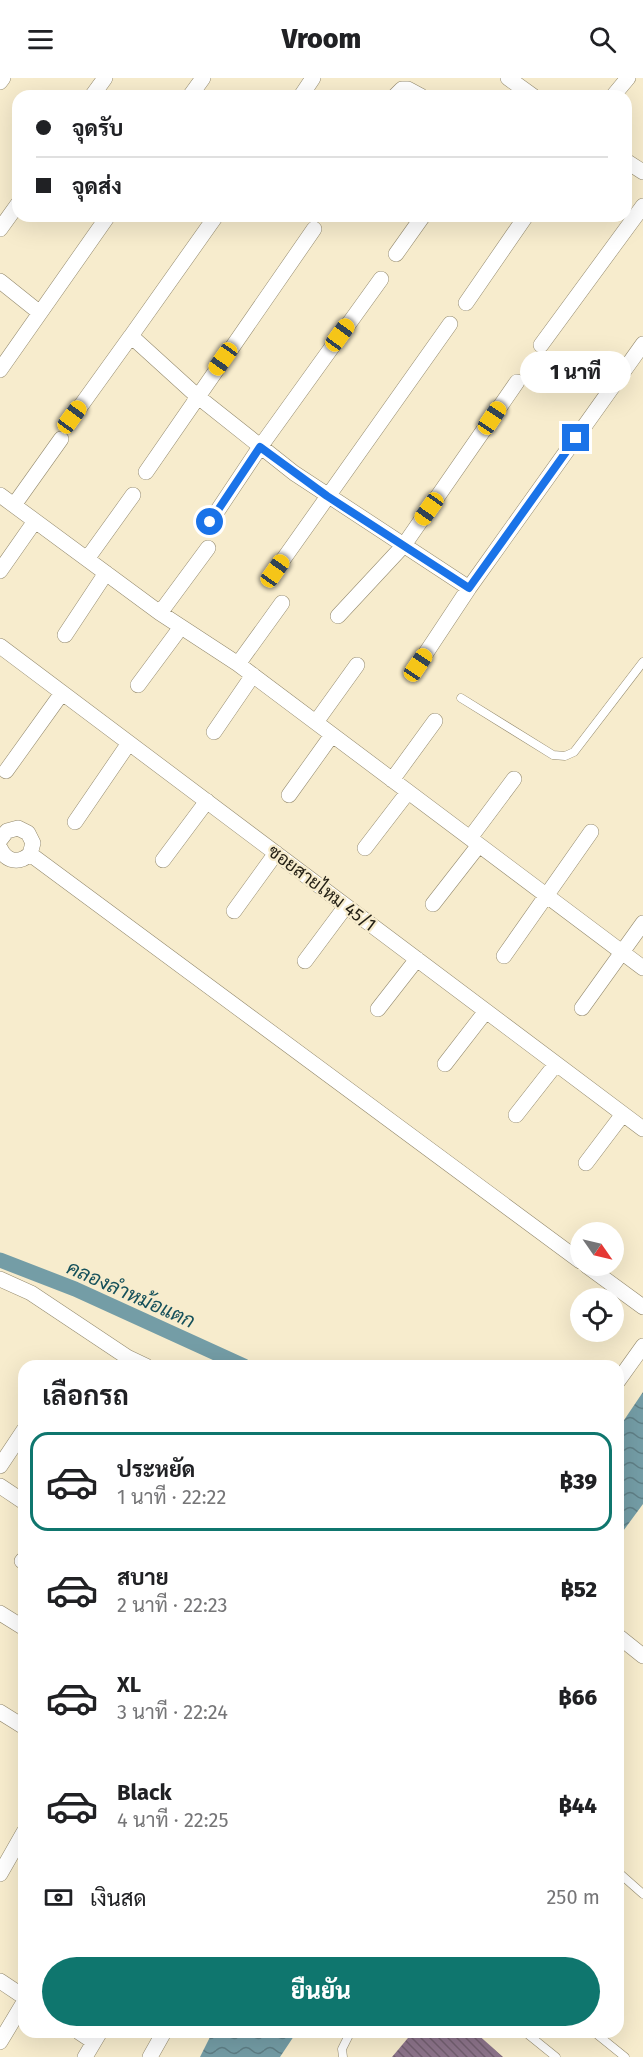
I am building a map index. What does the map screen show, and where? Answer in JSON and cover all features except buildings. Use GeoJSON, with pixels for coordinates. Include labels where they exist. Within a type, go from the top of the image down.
{"type":"FeatureCollection","features":[{"type":"Feature","properties":{"kind":"street"},"geometry":{"type":"LineString","coordinates":[[0,82],[3,78]]}},
{"type":"Feature","properties":{"kind":"street"},"geometry":{"type":"LineString","coordinates":[[618,90],[628,78]]}},
{"type":"Feature","properties":{"kind":"street"},"geometry":{"type":"LineString","coordinates":[[632,221],[643,206]]}},
{"type":"Feature","properties":{"kind":"street"},"geometry":{"type":"LineString","coordinates":[[0,229],[12,212]]}},
{"type":"Feature","properties":{"kind":"street"},"geometry":{"type":"LineString","coordinates":[[0,370],[104,222]]}},
{"type":"Feature","properties":{"kind":"street"},"geometry":{"type":"LineString","coordinates":[[72,417],[212,222]]}},
{"type":"Feature","properties":{"kind":"street"},"geometry":{"type":"LineString","coordinates":[[396,254],[419,222]]}},
{"type":"Feature","properties":{"kind":"street"},"geometry":{"type":"LineString","coordinates":[[466,303],[522,222]]}},
{"type":"Feature","properties":{"kind":"street"},"geometry":{"type":"LineString","coordinates":[[541,345],[631,222]]}},
{"type":"Feature","properties":{"kind":"street"},"geometry":{"type":"LineString","coordinates":[[146,472],[196,396],[314,229]]}},
{"type":"Feature","properties":{"kind":"street"},"geometry":{"type":"LineString","coordinates":[[210,522],[260,447],[381,279]]}},
{"type":"Feature","properties":{"kind":"street"},"geometry":{"type":"LineString","coordinates":[[0,281],[40,313]]}},
{"type":"Feature","properties":{"kind":"street"},"geometry":{"type":"LineString","coordinates":[[275,571],[450,324]]}},
{"type":"Feature","properties":{"kind":"street"},"geometry":{"type":"LineString","coordinates":[[131,336],[196,396],[260,447],[327,496],[469,588]]}},
{"type":"Feature","properties":{"kind":"street"},"geometry":{"type":"LineString","coordinates":[[418,665],[469,588],[643,344]]}},
{"type":"Feature","properties":{"kind":"street"},"geometry":{"type":"LineString","coordinates":[[338,616],[404,545],[517,382]]}},
{"type":"Feature","properties":{"kind":"street"},"geometry":{"type":"LineString","coordinates":[[14,504],[61,439]]}},
{"type":"Feature","properties":{"kind":"street"},"geometry":{"type":"LineString","coordinates":[[0,495],[181,627],[253,675],[643,968]]}},
{"type":"Feature","properties":{"kind":"street"},"geometry":{"type":"LineString","coordinates":[[87,559],[133,495]]}},
{"type":"Feature","properties":{"kind":"street"},"geometry":{"type":"LineString","coordinates":[[0,571],[35,521]]}},
{"type":"Feature","properties":{"kind":"street"},"geometry":{"type":"LineString","coordinates":[[160,612],[208,548]]}},
{"type":"Feature","properties":{"kind":"street"},"geometry":{"type":"LineString","coordinates":[[65,634],[106,573]]}},
{"type":"Feature","properties":{"kind":"street"},"geometry":{"type":"LineString","coordinates":[[238,664],[282,603]]}},
{"type":"Feature","properties":{"kind":"street"},"geometry":{"type":"LineString","coordinates":[[138,685],[181,627]]}},
{"type":"Feature","properties":{"kind":"street","name":"ซอยสายไหม 45/1"},"geometry":{"type":"LineString","coordinates":[[0,646],[643,1130]]}},
{"type":"Feature","properties":{"kind":"street"},"geometry":{"type":"LineString","coordinates":[[316,722],[357,665]]}},
{"type":"Feature","properties":{"kind":"street"},"geometry":{"type":"LineString","coordinates":[[214,732],[253,675]]}},
{"type":"Feature","properties":{"kind":"street"},"geometry":{"type":"LineString","coordinates":[[6,771],[62,693]]}},
{"type":"Feature","properties":{"kind":"street"},"geometry":{"type":"LineString","coordinates":[[392,780],[435,721]]}},
{"type":"Feature","properties":{"kind":"street"},"geometry":{"type":"LineString","coordinates":[[289,795],[332,735]]}},
{"type":"Feature","properties":{"kind":"street"},"geometry":{"type":"LineString","coordinates":[[75,822],[129,743]]}},
{"type":"Feature","properties":{"kind":"street"},"geometry":{"type":"LineString","coordinates":[[433,904],[514,779]]}},
{"type":"Feature","properties":{"kind":"street"},"geometry":{"type":"LineString","coordinates":[[365,848],[408,792]]}},
{"type":"Feature","properties":{"kind":"street"},"geometry":{"type":"LineString","coordinates":[[163,860],[207,801]]}},
{"type":"Feature","properties":{"kind":"street"},"geometry":{"type":"LineString","coordinates":[[12,828],[24,830],[32,838],[30,854],[14,861],[4,856],[1,839],[12,828]]}},
{"type":"Feature","properties":{"kind":"street"},"geometry":{"type":"LineString","coordinates":[[504,956],[591,832]]}},
{"type":"Feature","properties":{"kind":"street"},"geometry":{"type":"LineString","coordinates":[[234,911],[276,853]]}},
{"type":"Feature","properties":{"kind":"street"},"geometry":{"type":"LineString","coordinates":[[30,854],[570,1254]]}},
{"type":"Feature","properties":{"kind":"street"},"geometry":{"type":"LineString","coordinates":[[305,961],[346,906]]}},
{"type":"Feature","properties":{"kind":"street"},"geometry":{"type":"LineString","coordinates":[[582,1008],[643,923]]}},
{"type":"Feature","properties":{"kind":"street"},"geometry":{"type":"LineString","coordinates":[[378,1009],[417,959]]}},
{"type":"Feature","properties":{"kind":"street"},"geometry":{"type":"LineString","coordinates":[[445,1064],[486,1011]]}},
{"type":"Feature","properties":{"kind":"street"},"geometry":{"type":"LineString","coordinates":[[516,1115],[556,1064]]}},
{"type":"Feature","properties":{"kind":"street"},"geometry":{"type":"LineString","coordinates":[[586,1163],[624,1114]]}},
{"type":"Feature","properties":{"kind":"street"},"geometry":{"type":"LineString","coordinates":[[601,1276],[643,1307]]}},
{"type":"Feature","properties":{"kind":"street"},"geometry":{"type":"LineString","coordinates":[[0,1279],[31,1293],[133,1360]]}},
{"type":"Feature","properties":{"kind":"street"},"geometry":{"type":"LineString","coordinates":[[624,1373],[643,1346]]}},
{"type":"Feature","properties":{"kind":"street"},"geometry":{"type":"LineString","coordinates":[[0,1466],[18,1439]]}},
{"type":"Feature","properties":{"kind":"street"},"geometry":{"type":"LineString","coordinates":[[0,1486],[18,1498]]}},
{"type":"Feature","properties":{"kind":"street"},"geometry":{"type":"LineString","coordinates":[[0,1613],[18,1624]]}},
{"type":"Feature","properties":{"kind":"street"},"geometry":{"type":"LineString","coordinates":[[624,1641],[643,1656]]}},
{"type":"Feature","properties":{"kind":"street"},"geometry":{"type":"LineString","coordinates":[[0,1712],[18,1723]]}},
{"type":"Feature","properties":{"kind":"street"},"geometry":{"type":"LineString","coordinates":[[0,1874],[18,1842]]}},
{"type":"Feature","properties":{"kind":"street"},"geometry":{"type":"LineString","coordinates":[[0,1981],[18,1993]]}},
{"type":"Feature","properties":{"kind":"street"},"geometry":{"type":"LineString","coordinates":[[0,2042],[18,2012]]}},
{"type":"Feature","properties":{"kind":"street"},"geometry":{"type":"LineString","coordinates":[[85,2057],[96,2038]]}},
{"type":"Feature","properties":{"kind":"street"},"geometry":{"type":"LineString","coordinates":[[150,2057],[161,2038]]}},
{"type":"Feature","properties":{"kind":"lane"},"geometry":{"type":"LineString","coordinates":[[461,698],[553,755],[565,756],[574,752],[643,662]]}},
{"type":"Feature","properties":{"kind":"lane"},"geometry":{"type":"LineString","coordinates":[[624,1877],[643,1894]]}},
{"type":"Feature","properties":{"kind":"lane"},"geometry":{"type":"LineString","coordinates":[[343,2057],[342,2049],[348,2038]]}},
{"type":"Feature","properties":{"kind":"lane"},"geometry":{"type":"LineString","coordinates":[[532,2038],[556,2057]]}},
{"type":"Feature","properties":{"kind":"lane"},"geometry":{"type":"LineString","coordinates":[[601,2038],[625,2057]]}},
{"type":"Feature","properties":{"kind":"water"},"geometry":{"type":"Polygon","coordinates":[[[643,1392],[643,1504],[624,1530],[624,1420],[643,1392]]]}},
{"type":"Feature","properties":{"kind":"water"},"geometry":{"type":"Polygon","coordinates":[[[209,2038],[293,2038],[280,2057],[200,2057],[209,2038]]]}},
{"type":"Feature","properties":{"kind":"waterway","name":"คลองลำหม้อแตก"},"geometry":{"type":"LineString","coordinates":[[0,1260],[75,1289],[231,1360]]}},
{"type":"Feature","properties":{"kind":"route"},"geometry":{"type":"LineString","coordinates":[[210,522],[260,447],[327,496],[469,588],[576,438]]}}]}
